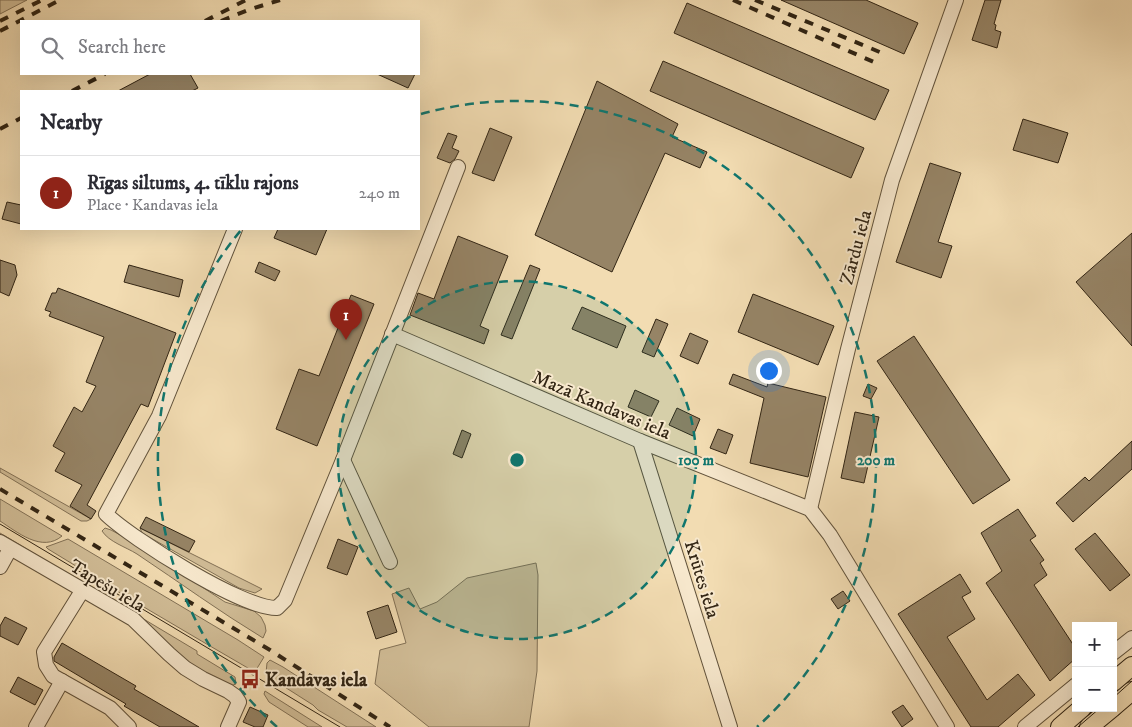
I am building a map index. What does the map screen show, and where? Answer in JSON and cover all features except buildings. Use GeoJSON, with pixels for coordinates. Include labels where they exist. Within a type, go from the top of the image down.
{"type":"FeatureCollection","features":[{"type":"Feature","properties":{"kind":"main road"},"geometry":{"type":"LineString","coordinates":[[1117,679],[1132,666]]}},
{"type":"Feature","properties":{"kind":"main road"},"geometry":{"type":"LineString","coordinates":[[1117,704],[1132,691]]}},
{"type":"Feature","properties":{"kind":"main road"},"geometry":{"type":"LineString","coordinates":[[1060,727],[1077,712]]}},
{"type":"Feature","properties":{"kind":"main road"},"geometry":{"type":"LineString","coordinates":[[1089,727],[1108,712]]}},
{"type":"Feature","properties":{"kind":"street","name":"Zārdu iela"},"geometry":{"type":"LineString","coordinates":[[810,509],[848,349],[892,180],[956,0]]}},
{"type":"Feature","properties":{"kind":"street"},"geometry":{"type":"LineString","coordinates":[[235,230],[159,416],[106,514],[118,526],[185,568],[233,596],[267,609],[277,608],[285,600],[343,460],[458,167]]}},
{"type":"Feature","properties":{"kind":"street","name":"Mazā Kandavas iela"},"geometry":{"type":"LineString","coordinates":[[392,334],[640,441],[810,509]]}},
{"type":"Feature","properties":{"kind":"street","name":"Krūtes iela"},"geometry":{"type":"LineString","coordinates":[[640,441],[730,727]]}},
{"type":"Feature","properties":{"kind":"street"},"geometry":{"type":"LineString","coordinates":[[343,460],[390,562]]}},
{"type":"Feature","properties":{"kind":"street"},"geometry":{"type":"LineString","coordinates":[[810,509],[830,535],[947,727]]}},
{"type":"Feature","properties":{"kind":"street"},"geometry":{"type":"LineString","coordinates":[[0,567],[5,545]]}},
{"type":"Feature","properties":{"kind":"street","name":"Tapešu iela"},"geometry":{"type":"LineString","coordinates":[[5,545],[133,620],[185,668],[235,696],[239,702],[228,727]]}},
{"type":"Feature","properties":{"kind":"street"},"geometry":{"type":"LineString","coordinates":[[82,591],[44,652],[46,665],[53,676],[110,708],[129,727]]}},
{"type":"Feature","properties":{"kind":"street"},"geometry":{"type":"LineString","coordinates":[[1117,651],[1132,638]]}},
{"type":"Feature","properties":{"kind":"street"},"geometry":{"type":"LineString","coordinates":[[36,727],[62,681]]}},
{"type":"Feature","properties":{"kind":"street"},"geometry":{"type":"LineString","coordinates":[[1025,727],[1072,688]]}},
{"type":"Feature","properties":{"kind":"shaded area"},"geometry":{"type":"Polygon","coordinates":[[[0,0],[27,0],[0,14],[0,0]]]}},
{"type":"Feature","properties":{"kind":"shaded area"},"geometry":{"type":"Polygon","coordinates":[[[0,468],[91,519],[81,521],[0,472],[0,468]]]}},
{"type":"Feature","properties":{"kind":"shaded area"},"geometry":{"type":"Polygon","coordinates":[[[0,499],[62,536],[54,541],[38,542],[22,535],[0,521],[0,499]]]}},
{"type":"Feature","properties":{"kind":"shaded area"},"geometry":{"type":"Polygon","coordinates":[[[105,528],[135,543],[225,602],[254,611],[261,617],[265,625],[266,631],[263,638],[137,554],[109,538],[102,531],[105,528]]]}},
{"type":"Feature","properties":{"kind":"shaded area"},"geometry":{"type":"Polygon","coordinates":[[[140,528],[262,589],[255,593],[239,588],[142,533],[140,528]]]}},
{"type":"Feature","properties":{"kind":"shaded area"},"geometry":{"type":"Polygon","coordinates":[[[0,533],[197,651],[197,654],[235,677],[236,684],[230,686],[200,670],[0,536],[0,533]]]}},
{"type":"Feature","properties":{"kind":"shaded area"},"geometry":{"type":"Polygon","coordinates":[[[68,539],[264,657],[256,670],[253,671],[201,641],[46,547],[68,539]]]}},
{"type":"Feature","properties":{"kind":"shaded area"},"geometry":{"type":"Polygon","coordinates":[[[536,563],[538,575],[537,671],[529,727],[429,727],[375,684],[380,650],[406,643],[392,594],[409,588],[420,609],[437,602],[467,578],[536,563]]]}},
{"type":"Feature","properties":{"kind":"shaded area"},"geometry":{"type":"Polygon","coordinates":[[[270,660],[376,727],[347,727],[318,710],[269,677],[266,673],[267,663],[270,660]]]}},
{"type":"Feature","properties":{"kind":"shaded area"},"geometry":{"type":"Polygon","coordinates":[[[265,691],[322,727],[308,727],[269,702],[264,694],[265,691]]]}},
{"type":"Feature","properties":{"kind":"tram line"},"geometry":{"type":"LineString","coordinates":[[0,524],[340,727]]}},
{"type":"Feature","properties":{"kind":"tram line"},"geometry":{"type":"LineString","coordinates":[[1117,694],[1132,681]]}},
{"type":"Feature","properties":{"kind":"tram line"},"geometry":{"type":"LineString","coordinates":[[1078,727],[1095,712]]}},
{"type":"Feature","properties":{"kind":"railway"},"geometry":{"type":"LineString","coordinates":[[0,21],[42,0]]}},
{"type":"Feature","properties":{"kind":"railway"},"geometry":{"type":"LineString","coordinates":[[21,20],[60,0]]}},
{"type":"Feature","properties":{"kind":"railway"},"geometry":{"type":"LineString","coordinates":[[207,20],[246,0]]}},
{"type":"Feature","properties":{"kind":"railway"},"geometry":{"type":"LineString","coordinates":[[223,20],[280,0]]}},
{"type":"Feature","properties":{"kind":"railway"},"geometry":{"type":"LineString","coordinates":[[733,0],[876,63]]}},
{"type":"Feature","properties":{"kind":"railway"},"geometry":{"type":"LineString","coordinates":[[755,0],[882,53]]}},
{"type":"Feature","properties":{"kind":"railway"},"geometry":{"type":"LineString","coordinates":[[0,31],[20,21]]}},
{"type":"Feature","properties":{"kind":"railway"},"geometry":{"type":"LineString","coordinates":[[74,90],[103,75]]}},
{"type":"Feature","properties":{"kind":"railway"},"geometry":{"type":"LineString","coordinates":[[0,129],[20,119]]}},
{"type":"Feature","properties":{"kind":"railway"},"geometry":{"type":"LineString","coordinates":[[0,489],[270,650],[390,727]]}},
{"type":"Feature","properties":{"kind":"place","name":"Rīgas siltums, 4. tīklu rajons"},"geometry":{"type":"Point","coordinates":[346,340]}},
{"type":"Feature","properties":{"kind":"place","name":"Kandavas iela"},"geometry":{"type":"Point","coordinates":[250,679]}}]}
